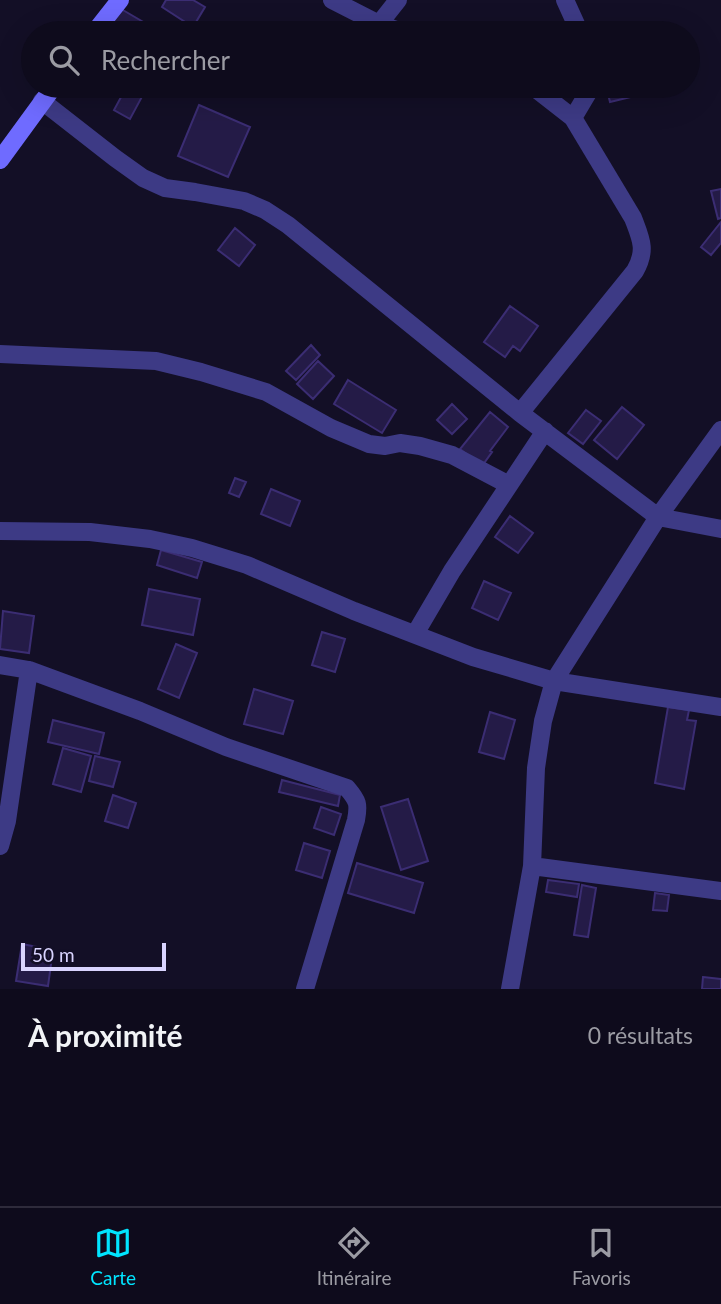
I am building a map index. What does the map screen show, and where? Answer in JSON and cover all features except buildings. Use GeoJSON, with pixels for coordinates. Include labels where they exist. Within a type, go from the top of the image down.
{"type":"FeatureCollection","features":[{"type":"Feature","properties":{"kind":"street"},"geometry":{"type":"LineString","coordinates":[[103,21],[120,0]]}},
{"type":"Feature","properties":{"kind":"street"},"geometry":{"type":"LineString","coordinates":[[332,0],[373,21]]}},
{"type":"Feature","properties":{"kind":"street"},"geometry":{"type":"LineString","coordinates":[[381,21],[398,0]]}},
{"type":"Feature","properties":{"kind":"street"},"geometry":{"type":"LineString","coordinates":[[565,0],[575,21]]}},
{"type":"Feature","properties":{"kind":"street"},"geometry":{"type":"LineString","coordinates":[[0,160],[45,98]]}},
{"type":"Feature","properties":{"kind":"street"},"geometry":{"type":"LineString","coordinates":[[520,413],[642,259],[639,234],[633,218],[573,118],[547,98]]}},
{"type":"Feature","properties":{"kind":"street"},"geometry":{"type":"LineString","coordinates":[[573,118],[585,98]]}},
{"type":"Feature","properties":{"kind":"street"},"geometry":{"type":"LineString","coordinates":[[43,101],[143,178],[165,188],[244,201],[265,210],[288,225],[520,413],[658,517],[721,529]]}},
{"type":"Feature","properties":{"kind":"street"},"geometry":{"type":"LineString","coordinates":[[0,354],[156,361],[201,372],[266,392],[331,428],[369,444],[385,446],[400,443],[452,455],[509,485]]}},
{"type":"Feature","properties":{"kind":"street"},"geometry":{"type":"LineString","coordinates":[[510,989],[532,866],[536,768],[542,721],[554,681],[658,517],[721,430]]}},
{"type":"Feature","properties":{"kind":"street"},"geometry":{"type":"LineString","coordinates":[[415,634],[452,571],[545,432]]}},
{"type":"Feature","properties":{"kind":"street"},"geometry":{"type":"LineString","coordinates":[[0,531],[90,532],[150,539],[191,548],[247,565],[354,611],[473,657],[554,681],[721,707]]}},
{"type":"Feature","properties":{"kind":"street"},"geometry":{"type":"LineString","coordinates":[[0,665],[29,670],[140,711],[226,747],[347,788],[356,799],[356,820],[305,989]]}},
{"type":"Feature","properties":{"kind":"street"},"geometry":{"type":"LineString","coordinates":[[0,846],[7,821],[29,670]]}},
{"type":"Feature","properties":{"kind":"street"},"geometry":{"type":"LineString","coordinates":[[532,866],[721,891]]}}]}
